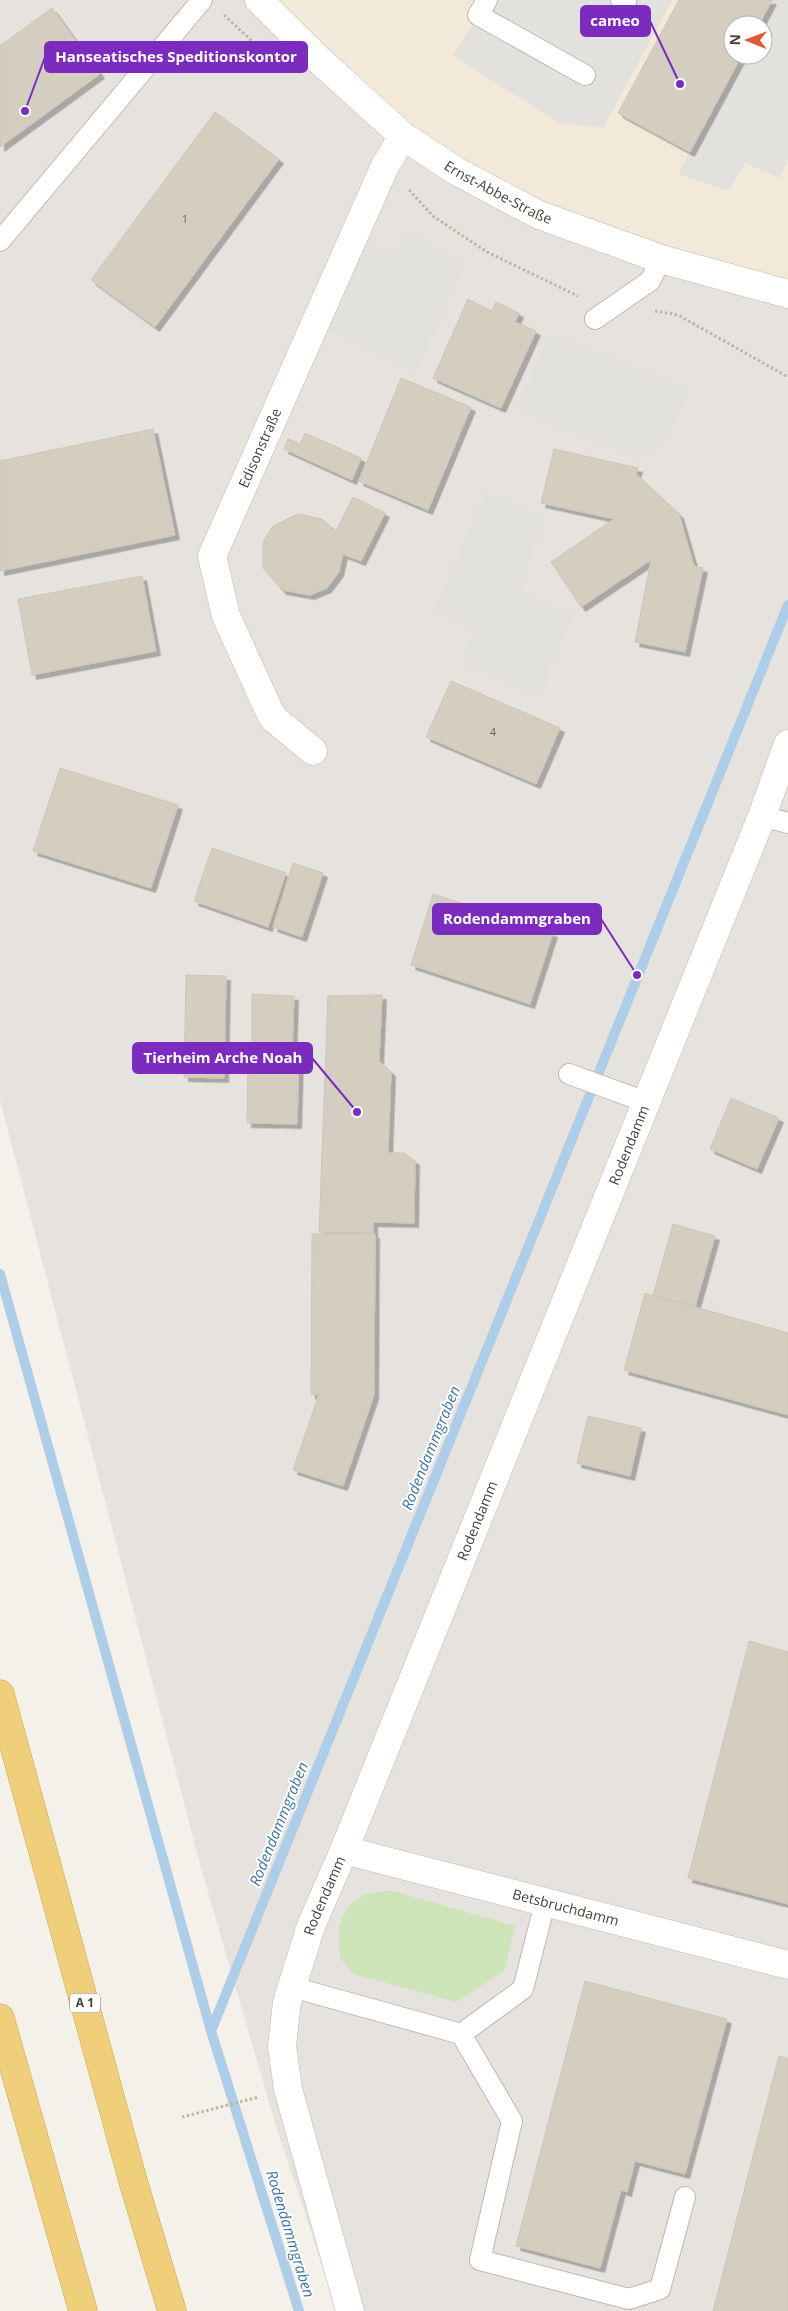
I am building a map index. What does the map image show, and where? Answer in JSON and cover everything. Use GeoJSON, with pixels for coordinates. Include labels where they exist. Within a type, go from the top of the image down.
{"type":"FeatureCollection","features":[{"type":"Feature","properties":{"kind":"highway","name":"A 1"},"geometry":{"type":"LineString","coordinates":[[0,1694],[133,2181],[172,2311]]}},
{"type":"Feature","properties":{"kind":"highway"},"geometry":{"type":"LineString","coordinates":[[0,2018],[83,2311]]}},
{"type":"Feature","properties":{"kind":"street","name":"Ernst-Abbe-Straße"},"geometry":{"type":"LineString","coordinates":[[260,0],[318,59],[403,136],[456,171],[539,215],[661,259],[788,294]]}},
{"type":"Feature","properties":{"kind":"street","name":"Edisonstraße"},"geometry":{"type":"LineString","coordinates":[[313,750],[272,716],[226,616],[212,556],[385,166],[403,136]]}},
{"type":"Feature","properties":{"kind":"street","name":"Rodendamm"},"geometry":{"type":"LineString","coordinates":[[350,2311],[288,2089],[282,2046],[287,2002],[311,1926],[344,1850],[762,816],[788,744]]}},
{"type":"Feature","properties":{"kind":"street","name":"Betsbruchdamm"},"geometry":{"type":"LineString","coordinates":[[344,1850],[788,1965]]}},
{"type":"Feature","properties":{"kind":"lane"},"geometry":{"type":"LineString","coordinates":[[0,241],[202,0]]}},
{"type":"Feature","properties":{"kind":"lane"},"geometry":{"type":"LineString","coordinates":[[487,0],[478,15],[585,76]]}},
{"type":"Feature","properties":{"kind":"lane"},"geometry":{"type":"LineString","coordinates":[[595,319],[650,281],[661,259]]}},
{"type":"Feature","properties":{"kind":"lane"},"geometry":{"type":"LineString","coordinates":[[762,816],[788,823]]}},
{"type":"Feature","properties":{"kind":"lane"},"geometry":{"type":"LineString","coordinates":[[569,1074],[646,1102]]}},
{"type":"Feature","properties":{"kind":"lane"},"geometry":{"type":"LineString","coordinates":[[461,2034],[524,1989],[545,1903]]}},
{"type":"Feature","properties":{"kind":"lane"},"geometry":{"type":"LineString","coordinates":[[292,1987],[461,2034],[512,2122],[480,2260],[629,2300],[660,2289],[685,2197]]}},
{"type":"Feature","properties":{"kind":"path"},"geometry":{"type":"LineString","coordinates":[[182,2117],[288,2089]]}},
{"type":"Feature","properties":{"kind":"shaded area"},"geometry":{"type":"Polygon","coordinates":[[[0,0],[275,0],[410,127],[463,161],[546,206],[664,247],[788,280],[788,2311],[337,2311],[275,2123],[201,1868],[0,1100],[0,0]]]}},
{"type":"Feature","properties":{"kind":"shaded area"},"geometry":{"type":"Polygon","coordinates":[[[275,0],[788,0],[788,280],[697,257],[545,206],[463,161],[410,127],[275,0]]]}},
{"type":"Feature","properties":{"kind":"shaded area"},"geometry":{"type":"Polygon","coordinates":[[[487,0],[672,0],[603,128],[559,123],[453,56],[487,0]]]}},
{"type":"Feature","properties":{"kind":"shaded area"},"geometry":{"type":"Polygon","coordinates":[[[772,0],[788,0],[788,160],[779,178],[745,163],[729,191],[678,174],[737,65],[773,65],[773,15],[764,15],[772,0]]]}},
{"type":"Feature","properties":{"kind":"shaded area"},"geometry":{"type":"Polygon","coordinates":[[[405,231],[422,238],[466,265],[416,373],[328,330],[367,241],[394,254],[405,231]]]}},
{"type":"Feature","properties":{"kind":"shaded area"},"geometry":{"type":"Polygon","coordinates":[[[550,332],[690,388],[671,433],[640,461],[537,419],[516,408],[550,332]]]}},
{"type":"Feature","properties":{"kind":"shaded area"},"geometry":{"type":"Polygon","coordinates":[[[484,492],[504,498],[547,519],[519,589],[574,615],[539,697],[461,663],[474,630],[434,610],[484,492]]]}},
{"type":"Feature","properties":{"kind":"green space"},"geometry":{"type":"Polygon","coordinates":[[[382,1891],[393,1891],[515,1926],[504,1971],[456,2002],[353,1974],[340,1958],[339,1927],[343,1915],[351,1903],[364,1895],[382,1891]]]}},
{"type":"Feature","properties":{"kind":"building"},"geometry":{"type":"Polygon","coordinates":[[[679,0],[772,0],[764,15],[723,15],[723,65],[737,65],[690,152],[618,113],[679,0]]]}},
{"type":"Feature","properties":{"kind":"building"},"geometry":{"type":"Polygon","coordinates":[[[52,8],[100,74],[0,147],[0,46],[52,8]]]}},
{"type":"Feature","properties":{"kind":"building"},"geometry":{"type":"Polygon","coordinates":[[[215,112],[279,159],[155,327],[91,280],[215,112]]]}},
{"type":"Feature","properties":{"kind":"building"},"geometry":{"type":"Polygon","coordinates":[[[468,299],[492,311],[496,302],[519,313],[515,322],[536,331],[501,408],[433,378],[468,299]]]}},
{"type":"Feature","properties":{"kind":"building"},"geometry":{"type":"Polygon","coordinates":[[[401,378],[471,407],[428,510],[359,481],[401,378]]]}},
{"type":"Feature","properties":{"kind":"building"},"geometry":{"type":"Polygon","coordinates":[[[153,429],[175,535],[0,571],[0,461],[153,429]]]}},
{"type":"Feature","properties":{"kind":"building"},"geometry":{"type":"Polygon","coordinates":[[[305,433],[361,458],[352,480],[284,449],[288,439],[300,444],[305,433]]]}},
{"type":"Feature","properties":{"kind":"building"},"geometry":{"type":"Polygon","coordinates":[[[554,449],[638,468],[636,474],[679,514],[694,566],[703,568],[685,652],[635,642],[651,560],[581,607],[551,562],[614,519],[541,503],[554,449]]]}},
{"type":"Feature","properties":{"kind":"building"},"geometry":{"type":"Polygon","coordinates":[[[353,497],[385,513],[361,561],[343,554],[339,572],[327,588],[310,595],[282,590],[263,568],[263,542],[273,526],[298,514],[322,519],[336,531],[353,497]]]}},
{"type":"Feature","properties":{"kind":"building"},"geometry":{"type":"Polygon","coordinates":[[[142,576],[156,651],[32,675],[18,599],[142,576]]]}},
{"type":"Feature","properties":{"kind":"building"},"geometry":{"type":"Polygon","coordinates":[[[451,681],[560,728],[536,784],[426,737],[451,681]]]}},
{"type":"Feature","properties":{"kind":"building"},"geometry":{"type":"Polygon","coordinates":[[[60,768],[178,805],[151,888],[33,851],[60,768]]]}},
{"type":"Feature","properties":{"kind":"building"},"geometry":{"type":"Polygon","coordinates":[[[212,848],[286,873],[268,927],[194,901],[212,848]]]}},
{"type":"Feature","properties":{"kind":"building"},"geometry":{"type":"Polygon","coordinates":[[[293,863],[323,873],[302,937],[273,927],[293,863]]]}},
{"type":"Feature","properties":{"kind":"building"},"geometry":{"type":"Polygon","coordinates":[[[433,894],[553,933],[530,1004],[411,965],[433,894]]]}},
{"type":"Feature","properties":{"kind":"building"},"geometry":{"type":"Polygon","coordinates":[[[186,975],[226,976],[224,1078],[184,1077],[186,975]]]}},
{"type":"Feature","properties":{"kind":"building"},"geometry":{"type":"Polygon","coordinates":[[[252,994],[294,996],[292,1054],[299,1054],[297,1124],[247,1123],[248,1055],[252,1055],[252,994]]]}},
{"type":"Feature","properties":{"kind":"building"},"geometry":{"type":"Polygon","coordinates":[[[382,995],[379,1061],[391,1072],[388,1153],[404,1153],[415,1161],[414,1223],[373,1222],[373,1233],[319,1232],[328,996],[382,995]]]}},
{"type":"Feature","properties":{"kind":"building"},"geometry":{"type":"Polygon","coordinates":[[[731,1098],[779,1118],[757,1169],[710,1149],[731,1098]]]}},
{"type":"Feature","properties":{"kind":"building"},"geometry":{"type":"Polygon","coordinates":[[[673,1224],[715,1236],[695,1307],[653,1295],[673,1224]]]}},
{"type":"Feature","properties":{"kind":"building"},"geometry":{"type":"Polygon","coordinates":[[[312,1234],[375,1234],[374,1395],[343,1486],[293,1470],[319,1394],[311,1395],[312,1234]]]}},
{"type":"Feature","properties":{"kind":"building"},"geometry":{"type":"Polygon","coordinates":[[[645,1293],[788,1333],[788,1415],[624,1370],[645,1293]]]}},
{"type":"Feature","properties":{"kind":"building"},"geometry":{"type":"Polygon","coordinates":[[[588,1416],[641,1428],[630,1476],[577,1463],[588,1416]]]}},
{"type":"Feature","properties":{"kind":"building"},"geometry":{"type":"Polygon","coordinates":[[[749,1641],[788,1652],[788,1904],[688,1878],[749,1641]]]}},
{"type":"Feature","properties":{"kind":"building"},"geometry":{"type":"Polygon","coordinates":[[[585,1981],[727,2019],[685,2174],[635,2161],[627,2192],[621,2190],[600,2268],[516,2246],[585,1981]]]}},
{"type":"Feature","properties":{"kind":"building"},"geometry":{"type":"Polygon","coordinates":[[[779,2056],[788,2059],[788,2311],[713,2311],[779,2056]]]}},
{"type":"Feature","properties":{"kind":"waterway","name":"Rodendammgraben"},"geometry":{"type":"LineString","coordinates":[[299,2311],[211,2031],[788,605]]}},
{"type":"Feature","properties":{"kind":"waterway"},"geometry":{"type":"LineString","coordinates":[[0,1274],[211,2031]]}},
{"type":"Feature","properties":{"kind":"place","name":"cameo"},"geometry":{"type":"Point","coordinates":[680,84]}},
{"type":"Feature","properties":{"kind":"place","name":"Hanseatisches Speditionskontor"},"geometry":{"type":"Point","coordinates":[25,111]}},
{"type":"Feature","properties":{"kind":"place","name":"Rodendammgraben"},"geometry":{"type":"Point","coordinates":[637,975]}},
{"type":"Feature","properties":{"kind":"place","name":"Tierheim Arche Noah"},"geometry":{"type":"Point","coordinates":[357,1112]}}]}
